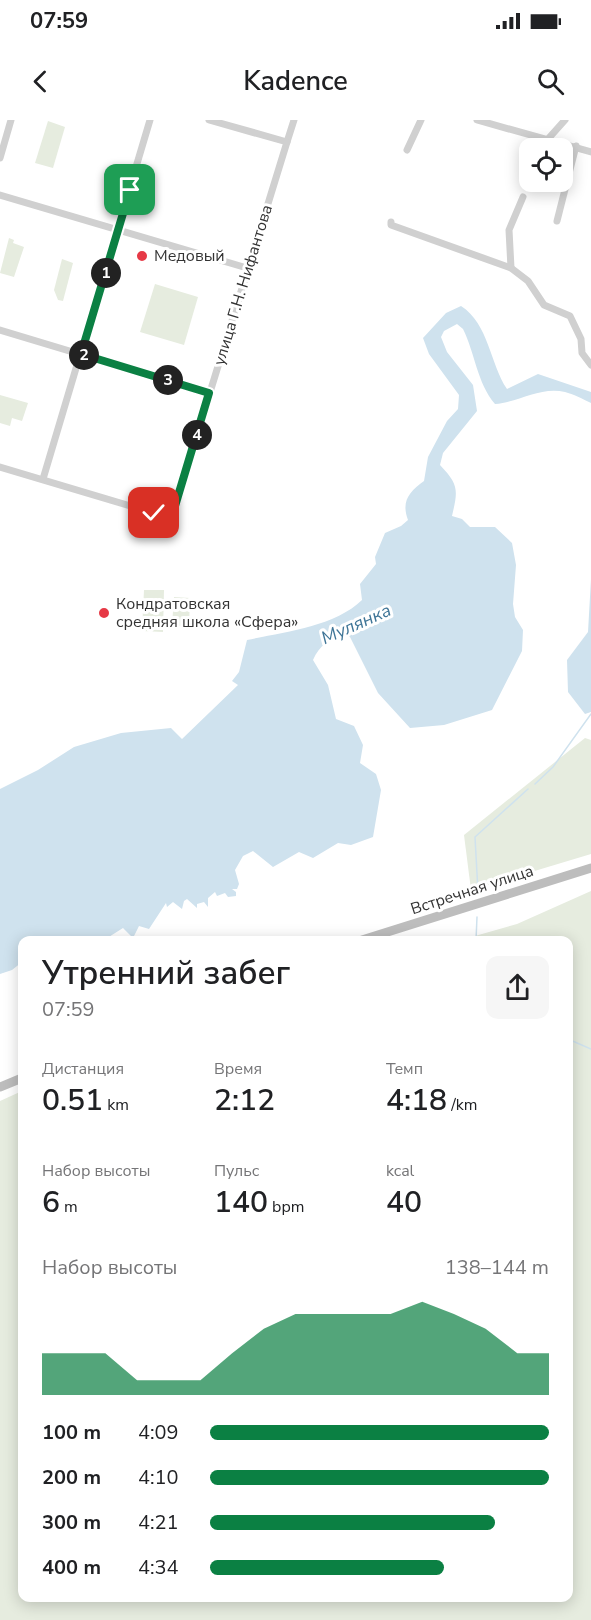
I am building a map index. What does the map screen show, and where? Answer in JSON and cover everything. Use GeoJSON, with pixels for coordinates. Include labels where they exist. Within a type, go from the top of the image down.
{"type":"FeatureCollection","features":[{"type":"Feature","properties":{"kind":"main road","name":"Встречная улица"},"geometry":{"type":"LineString","coordinates":[[375,936],[591,868]]}},
{"type":"Feature","properties":{"kind":"main road"},"geometry":{"type":"LineString","coordinates":[[0,1087],[18,1080]]}},
{"type":"Feature","properties":{"kind":"street"},"geometry":{"type":"LineString","coordinates":[[0,158],[11,120]]}},
{"type":"Feature","properties":{"kind":"street"},"geometry":{"type":"LineString","coordinates":[[0,467],[43,479],[150,120]]}},
{"type":"Feature","properties":{"kind":"street"},"geometry":{"type":"LineString","coordinates":[[209,120],[287,142]]}},
{"type":"Feature","properties":{"kind":"street","name":"улица Г.Н. Нифантова"},"geometry":{"type":"LineString","coordinates":[[43,479],[154,513],[166,514],[175,506],[294,120]]}},
{"type":"Feature","properties":{"kind":"street"},"geometry":{"type":"LineString","coordinates":[[407,150],[421,120]]}},
{"type":"Feature","properties":{"kind":"street"},"geometry":{"type":"LineString","coordinates":[[477,120],[541,138]]}},
{"type":"Feature","properties":{"kind":"street"},"geometry":{"type":"LineString","coordinates":[[550,138],[565,120]]}},
{"type":"Feature","properties":{"kind":"street"},"geometry":{"type":"LineString","coordinates":[[573,145],[591,152]]}},
{"type":"Feature","properties":{"kind":"street"},"geometry":{"type":"LineString","coordinates":[[557,221],[576,146]]}},
{"type":"Feature","properties":{"kind":"street"},"geometry":{"type":"LineString","coordinates":[[0,195],[247,268]]}},
{"type":"Feature","properties":{"kind":"street"},"geometry":{"type":"LineString","coordinates":[[511,268],[509,230],[524,197]]}},
{"type":"Feature","properties":{"kind":"street"},"geometry":{"type":"LineString","coordinates":[[391,222],[391,225],[511,268],[528,281],[543,305],[570,316],[581,339],[582,353],[591,365]]}},
{"type":"Feature","properties":{"kind":"street"},"geometry":{"type":"LineString","coordinates":[[0,330],[209,393]]}},
{"type":"Feature","properties":{"kind":"shaded area"},"geometry":{"type":"Polygon","coordinates":[[[48,121],[65,127],[53,168],[35,163],[48,121]]]}},
{"type":"Feature","properties":{"kind":"shaded area"},"geometry":{"type":"Polygon","coordinates":[[[9,238],[14,240],[13,243],[24,247],[14,277],[0,273],[9,238]]]}},
{"type":"Feature","properties":{"kind":"shaded area"},"geometry":{"type":"Polygon","coordinates":[[[62,259],[73,263],[63,301],[58,300],[54,290],[62,259]]]}},
{"type":"Feature","properties":{"kind":"shaded area"},"geometry":{"type":"Polygon","coordinates":[[[155,284],[198,297],[184,345],[140,332],[155,284]]]}},
{"type":"Feature","properties":{"kind":"shaded area"},"geometry":{"type":"Polygon","coordinates":[[[0,395],[28,403],[22,421],[12,418],[10,426],[0,423],[0,395]]]}},
{"type":"Feature","properties":{"kind":"shaded area"},"geometry":{"type":"Polygon","coordinates":[[[144,590],[164,590],[163,632],[142,631],[144,590]]]}},
{"type":"Feature","properties":{"kind":"shaded area"},"geometry":{"type":"Polygon","coordinates":[[[174,597],[190,598],[189,626],[172,626],[174,597]]]}},
{"type":"Feature","properties":{"kind":"shaded area"},"geometry":{"type":"Polygon","coordinates":[[[585,738],[591,740],[591,854],[471,890],[464,835],[585,738]]]}},
{"type":"Feature","properties":{"kind":"shaded area"},"geometry":{"type":"Polygon","coordinates":[[[591,891],[591,1620],[0,1620],[0,1101],[18,1093],[18,1602],[573,1602],[573,936],[475,936],[517,924],[591,891]]]}},
{"type":"Feature","properties":{"kind":"water","name":"Мулянка"},"geometry":{"type":"Polygon","coordinates":[[[461,306],[478,323],[507,389],[538,374],[591,392],[591,403],[565,392],[547,391],[495,404],[484,387],[463,329],[457,324],[444,331],[441,337],[447,352],[473,385],[477,411],[443,453],[440,465],[454,483],[456,494],[452,516],[462,519],[470,527],[495,527],[512,543],[516,565],[513,604],[515,617],[523,630],[522,651],[492,710],[444,725],[410,728],[378,693],[350,637],[333,639],[319,649],[313,660],[328,685],[336,719],[354,726],[363,745],[360,763],[376,774],[381,790],[373,837],[351,845],[338,843],[313,858],[299,852],[273,867],[253,851],[243,856],[235,870],[239,884],[237,889],[232,889],[236,892],[236,896],[228,897],[225,893],[217,896],[215,892],[208,898],[208,907],[204,902],[197,904],[197,908],[187,899],[182,909],[173,902],[167,907],[166,903],[149,929],[139,926],[134,936],[123,928],[110,936],[18,936],[18,965],[0,974],[0,789],[38,770],[74,747],[121,733],[171,728],[182,739],[238,685],[232,681],[239,672],[247,640],[323,622],[337,617],[362,600],[360,584],[376,564],[375,557],[385,533],[408,520],[406,502],[414,489],[424,481],[428,457],[447,421],[458,409],[459,395],[429,354],[423,338],[446,313],[461,306]]]}},
{"type":"Feature","properties":{"kind":"water"},"geometry":{"type":"Polygon","coordinates":[[[591,579],[591,712],[585,714],[568,692],[567,660],[588,632],[591,579]]]}},
{"type":"Feature","properties":{"kind":"waterway"},"geometry":{"type":"LineString","coordinates":[[535,784],[553,767],[591,714]]}},
{"type":"Feature","properties":{"kind":"waterway"},"geometry":{"type":"LineString","coordinates":[[478,892],[475,837],[528,789]]}},
{"type":"Feature","properties":{"kind":"waterway"},"geometry":{"type":"LineString","coordinates":[[476,936],[477,917]]}},
{"type":"Feature","properties":{"kind":"waterway"},"geometry":{"type":"LineString","coordinates":[[573,1041],[591,1049]]}},
{"type":"Feature","properties":{"kind":"place","name":"Медовый"},"geometry":{"type":"Point","coordinates":[142,256]}},
{"type":"Feature","properties":{"kind":"place","name":"Кондратовская средняя школа «Сфера»"},"geometry":{"type":"Point","coordinates":[104,613]}},
{"type":"Feature","properties":{"kind":"route"},"geometry":{"type":"LineString","coordinates":[[130,190],[81,354],[209,393],[175,506],[166,514],[154,513]]}}]}
